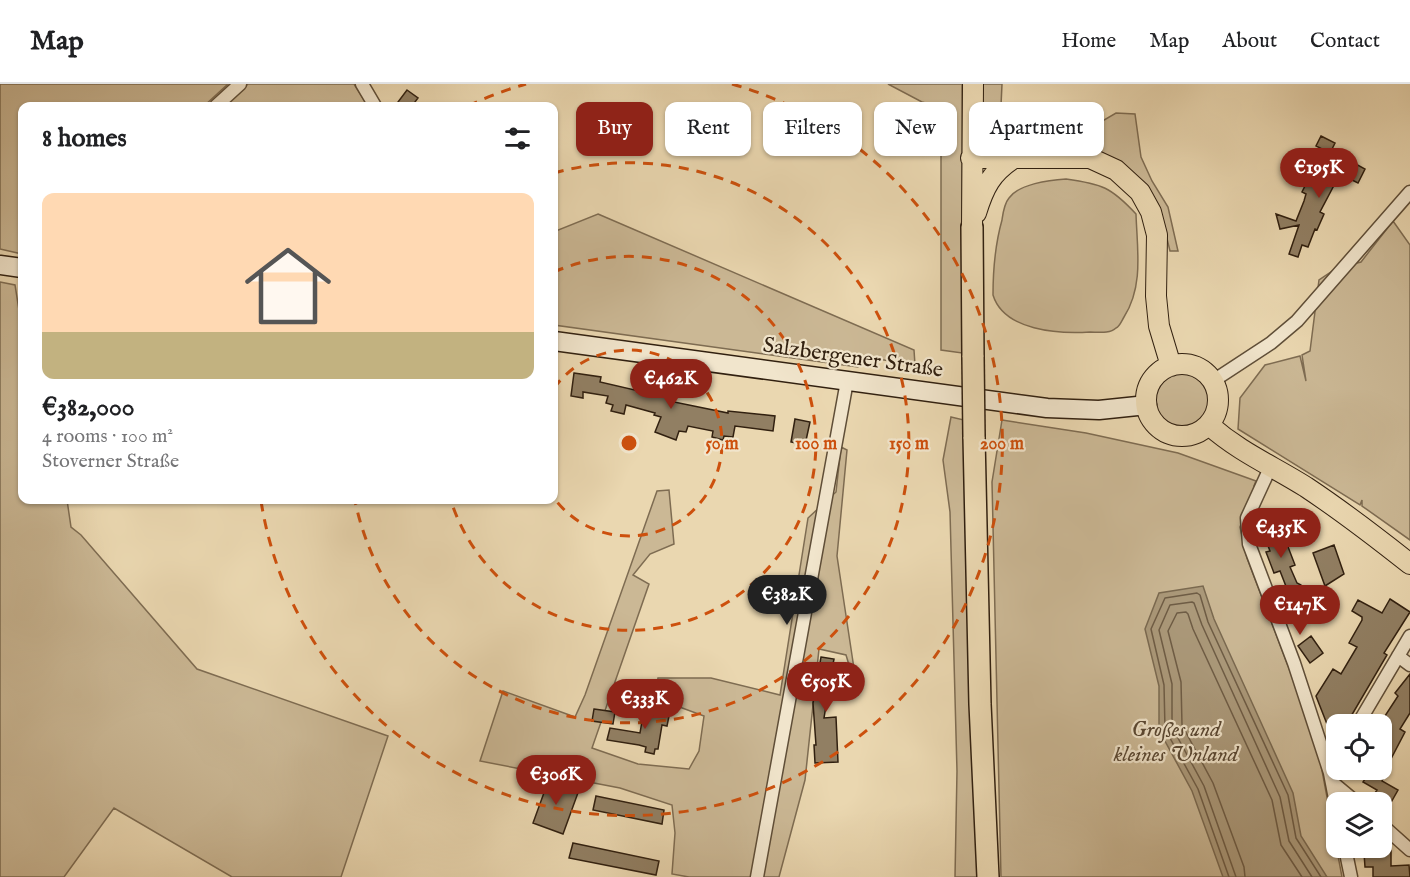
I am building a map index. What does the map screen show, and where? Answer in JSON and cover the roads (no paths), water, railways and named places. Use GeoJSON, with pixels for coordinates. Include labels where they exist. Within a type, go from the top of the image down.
{"type":"FeatureCollection","features":[{"type":"Feature","properties":{"kind":"highway"},"geometry":{"type":"LineString","coordinates":[[972,227],[980,704],[988,877]]}},
{"type":"Feature","properties":{"kind":"main road"},"geometry":{"type":"LineString","coordinates":[[972,84],[972,227]]}},
{"type":"Feature","properties":{"kind":"main road"},"geometry":{"type":"LineString","coordinates":[[971,158],[1090,158],[1116,170],[1140,192],[1151,212],[1157,235],[1156,296],[1159,326],[1171,366]]}},
{"type":"Feature","properties":{"kind":"main road"},"geometry":{"type":"LineString","coordinates":[[972,227],[980,200],[992,176],[1014,158]]}},
{"type":"Feature","properties":{"kind":"main road"},"geometry":{"type":"LineString","coordinates":[[0,265],[18,267]]}},
{"type":"Feature","properties":{"kind":"main road","name":"Salzbergener Straße"},"geometry":{"type":"LineString","coordinates":[[558,342],[1047,408],[1099,410],[1146,405]]}},
{"type":"Feature","properties":{"kind":"main road"},"geometry":{"type":"LineString","coordinates":[[1190,365],[1199,368],[1213,381],[1217,390],[1218,408],[1209,425],[1198,433],[1185,436],[1172,435],[1160,429],[1151,418],[1146,405],[1146,395],[1155,377],[1171,366],[1190,365]]}},
{"type":"Feature","properties":{"kind":"main road"},"geometry":{"type":"LineString","coordinates":[[1209,425],[1244,452],[1302,485],[1338,509],[1410,564]]}},
{"type":"Feature","properties":{"kind":"street"},"geometry":{"type":"LineString","coordinates":[[220,102],[240,84]]}},
{"type":"Feature","properties":{"kind":"street"},"geometry":{"type":"LineString","coordinates":[[362,84],[373,102]]}},
{"type":"Feature","properties":{"kind":"street"},"geometry":{"type":"LineString","coordinates":[[1213,381],[1271,343],[1297,321],[1410,192]]}},
{"type":"Feature","properties":{"kind":"street"},"geometry":{"type":"LineString","coordinates":[[757,877],[847,381]]}},
{"type":"Feature","properties":{"kind":"street"},"geometry":{"type":"LineString","coordinates":[[1270,468],[1247,518],[1249,544],[1326,752]]}},
{"type":"Feature","properties":{"kind":"street"},"geometry":{"type":"LineString","coordinates":[[1364,714],[1410,636]]}},
{"type":"Feature","properties":{"kind":"street"},"geometry":{"type":"LineString","coordinates":[[1398,656],[1410,665]]}},
{"type":"Feature","properties":{"kind":"street"},"geometry":{"type":"LineString","coordinates":[[1339,780],[1348,792]]}},
{"type":"Feature","properties":{"kind":"street"},"geometry":{"type":"LineString","coordinates":[[1392,834],[1410,849]]}},
{"type":"Feature","properties":{"kind":"street"},"geometry":{"type":"LineString","coordinates":[[1347,858],[1351,877]]}},
{"type":"Feature","properties":{"kind":"water"},"geometry":{"type":"Polygon","coordinates":[[[1203,586],[1214,619],[1293,793],[1301,836],[1327,877],[1223,877],[1192,791],[1159,730],[1159,686],[1145,629],[1159,593],[1203,586]]]}},
{"type":"Feature","properties":{"kind":"park label","name":"Großes und kleines Unland"},"geometry":{"type":"Point","coordinates":[1176,742]}}]}
